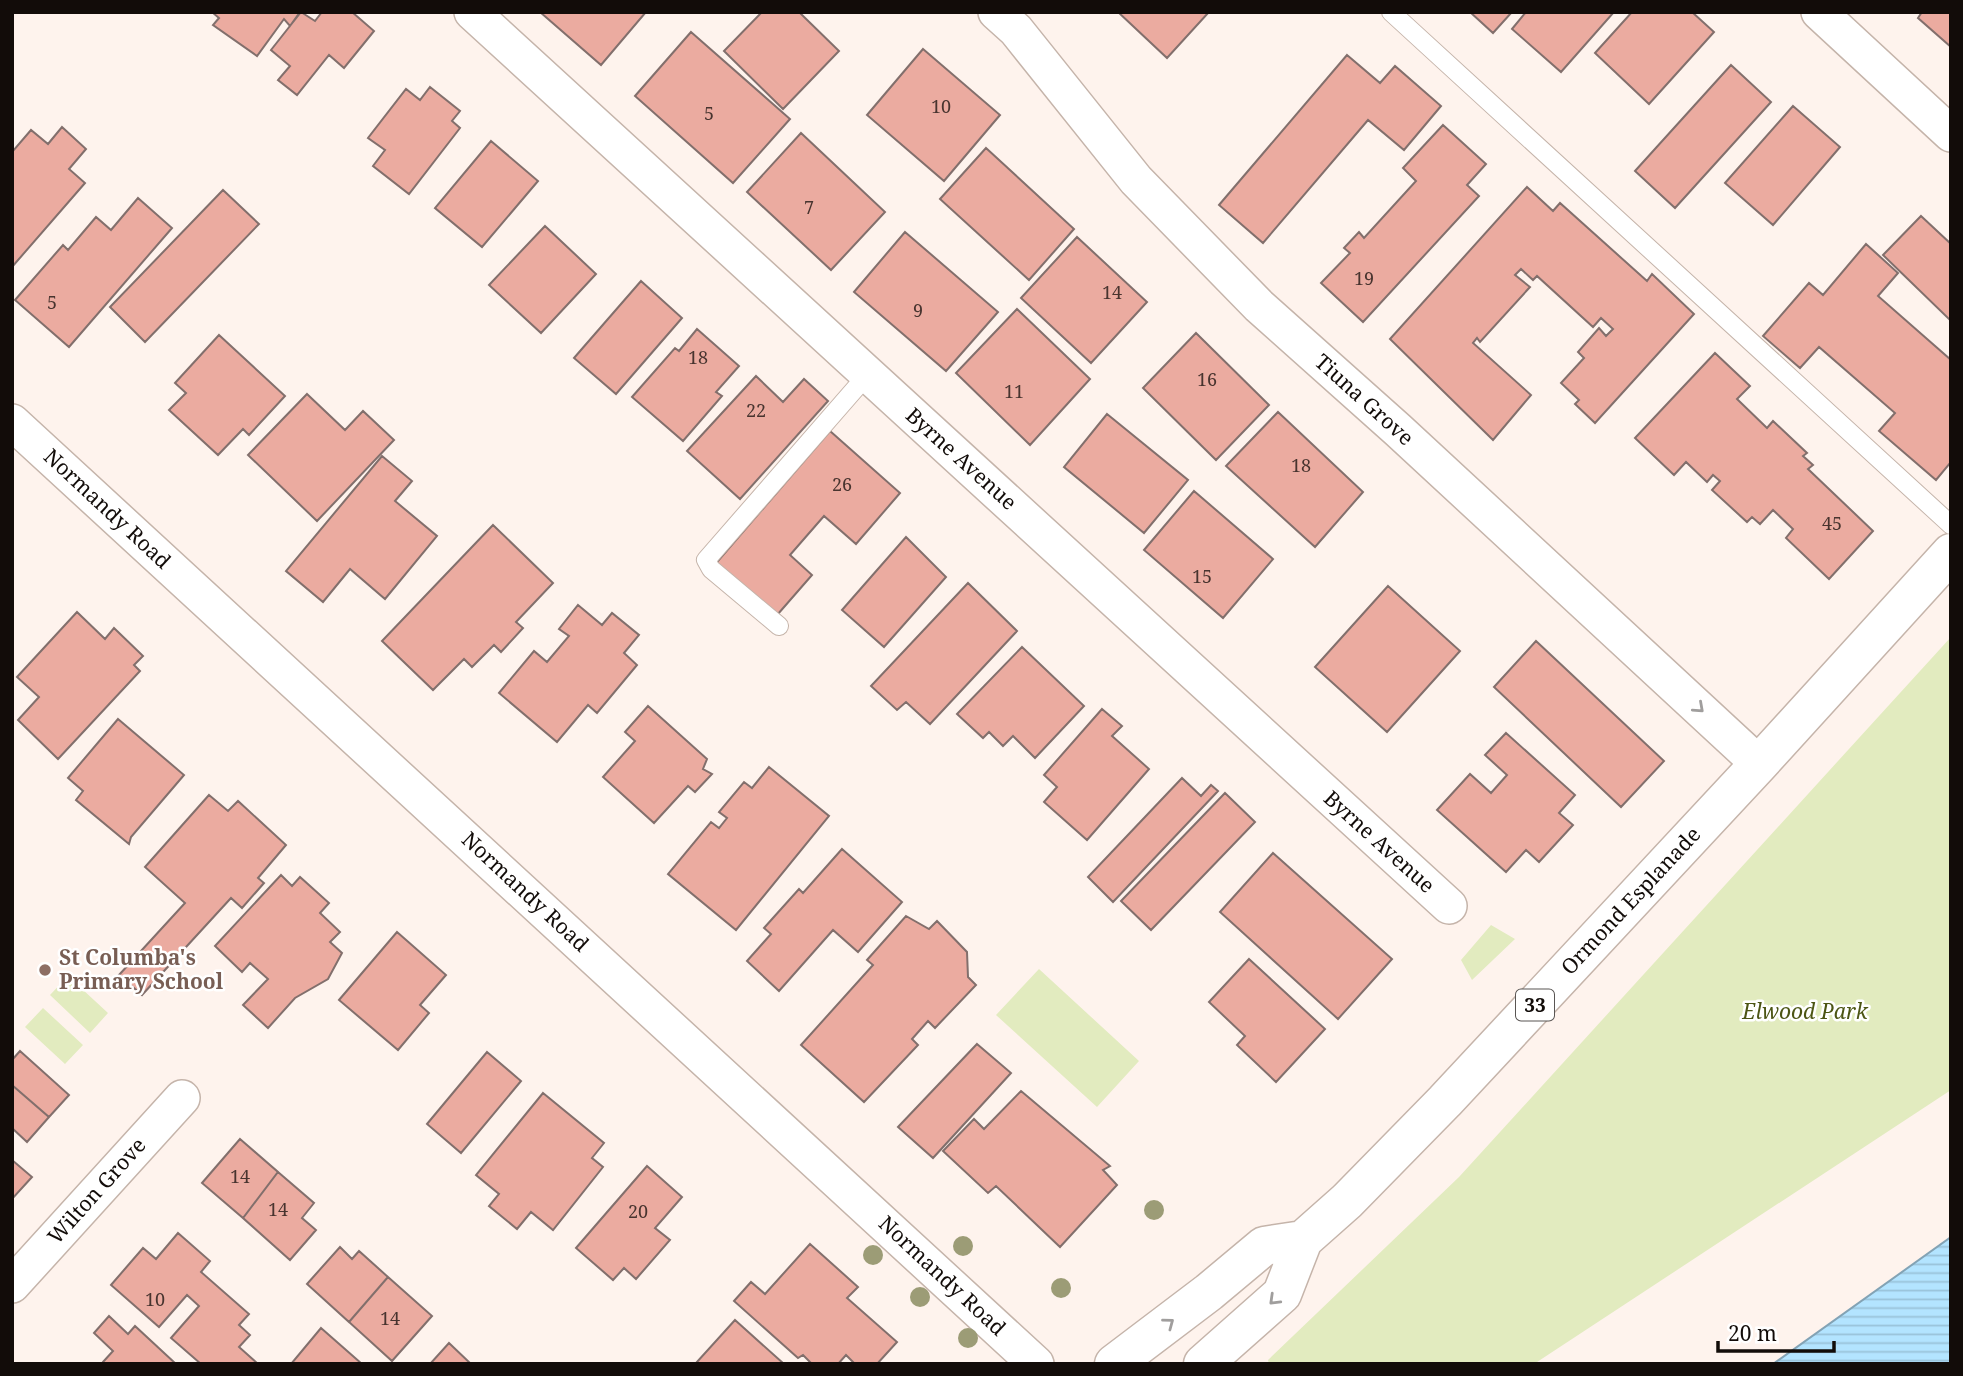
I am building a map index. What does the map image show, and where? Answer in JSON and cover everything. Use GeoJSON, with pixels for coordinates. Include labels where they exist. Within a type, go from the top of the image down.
{"type":"FeatureCollection","features":[{"type":"Feature","properties":{"kind":"main road","name":"Ormond Esplanade"},"geometry":{"type":"LineString","coordinates":[[1203,1364],[1282,1294],[1303,1240],[1347,1201],[1445,1101],[1951,553]]}},
{"type":"Feature","properties":{"kind":"main road"},"geometry":{"type":"LineString","coordinates":[[1114,1364],[1264,1247],[1303,1240]]}},
{"type":"Feature","properties":{"kind":"street","name":"Byrne Avenue"},"geometry":{"type":"LineString","coordinates":[[472,12],[1449,905]]}},
{"type":"Feature","properties":{"kind":"street","name":"Tiuna Grove"},"geometry":{"type":"LineString","coordinates":[[996,12],[1016,30],[1136,180],[1259,306],[1408,439],[1759,764]]}},
{"type":"Feature","properties":{"kind":"street"},"geometry":{"type":"LineString","coordinates":[[1819,12],[1951,134]]}},
{"type":"Feature","properties":{"kind":"street","name":"Normandy Road"},"geometry":{"type":"LineString","coordinates":[[12,422],[1037,1364]]}},
{"type":"Feature","properties":{"kind":"street","name":"Wilton Grove"},"geometry":{"type":"LineString","coordinates":[[12,1285],[182,1098]]}},
{"type":"Feature","properties":{"kind":"lane"},"geometry":{"type":"LineString","coordinates":[[1391,12],[1951,525]]}},
{"type":"Feature","properties":{"kind":"lane"},"geometry":{"type":"LineString","coordinates":[[779,626],[710,569],[706,560],[868,374]]}},
{"type":"Feature","properties":{"kind":"green space","name":"Elwood Park"},"geometry":{"type":"Polygon","coordinates":[[[1951,637],[1951,1090],[1534,1364],[1269,1364],[1268,1360],[1459,1177],[1951,637]]]}},
{"type":"Feature","properties":{"kind":"green space"},"geometry":{"type":"Polygon","coordinates":[[[1491,925],[1515,939],[1472,980],[1461,960],[1491,925]]]}},
{"type":"Feature","properties":{"kind":"green space"},"geometry":{"type":"Polygon","coordinates":[[[1039,969],[1139,1061],[1097,1107],[996,1015],[1039,969]]]}},
{"type":"Feature","properties":{"kind":"green space"},"geometry":{"type":"Polygon","coordinates":[[[68,976],[108,1013],[90,1033],[50,995],[68,976]]]}},
{"type":"Feature","properties":{"kind":"green space"},"geometry":{"type":"Polygon","coordinates":[[[43,1008],[83,1045],[65,1064],[25,1027],[43,1008]]]}},
{"type":"Feature","properties":{"kind":"water"},"geometry":{"type":"Polygon","coordinates":[[[1951,1237],[1951,1364],[1773,1364],[1951,1237]]]}},
{"type":"Feature","properties":{"kind":"building"},"geometry":{"type":"Polygon","coordinates":[[[212,12],[300,12],[290,26],[284,19],[257,56],[213,25],[219,18],[212,12]]]}},
{"type":"Feature","properties":{"kind":"building"},"geometry":{"type":"Polygon","coordinates":[[[301,12],[315,21],[322,12],[352,12],[374,31],[344,68],[329,55],[297,95],[278,80],[290,66],[271,50],[301,12]]]}},
{"type":"Feature","properties":{"kind":"building"},"geometry":{"type":"Polygon","coordinates":[[[540,12],[646,12],[601,65],[540,12]]]}},
{"type":"Feature","properties":{"kind":"building"},"geometry":{"type":"Polygon","coordinates":[[[762,12],[799,12],[839,51],[783,109],[724,51],[762,12]]]}},
{"type":"Feature","properties":{"kind":"building"},"geometry":{"type":"Polygon","coordinates":[[[1118,12],[1209,12],[1167,58],[1118,12]]]}},
{"type":"Feature","properties":{"kind":"building"},"geometry":{"type":"Polygon","coordinates":[[[1470,12],[1512,12],[1493,33],[1470,12]]]}},
{"type":"Feature","properties":{"kind":"building"},"geometry":{"type":"Polygon","coordinates":[[[1526,12],[1614,12],[1561,72],[1512,29],[1526,12]]]}},
{"type":"Feature","properties":{"kind":"building"},"geometry":{"type":"Polygon","coordinates":[[[1632,12],[1692,12],[1714,32],[1649,104],[1595,53],[1632,12]]]}},
{"type":"Feature","properties":{"kind":"building"},"geometry":{"type":"Polygon","coordinates":[[[1922,12],[1951,12],[1951,47],[1918,18],[1922,12]]]}},
{"type":"Feature","properties":{"kind":"building"},"geometry":{"type":"Polygon","coordinates":[[[691,32],[790,119],[733,183],[635,96],[691,32]]]}},
{"type":"Feature","properties":{"kind":"building"},"geometry":{"type":"Polygon","coordinates":[[[923,49],[1000,115],[944,181],[867,115],[923,49]]]}},
{"type":"Feature","properties":{"kind":"building"},"geometry":{"type":"Polygon","coordinates":[[[1347,55],[1380,83],[1395,66],[1441,106],[1404,150],[1368,120],[1263,243],[1219,205],[1347,55]]]}},
{"type":"Feature","properties":{"kind":"building"},"geometry":{"type":"Polygon","coordinates":[[[1731,65],[1771,102],[1675,208],[1635,171],[1731,65]]]}},
{"type":"Feature","properties":{"kind":"building"},"geometry":{"type":"Polygon","coordinates":[[[430,87],[460,111],[452,121],[460,128],[409,194],[373,166],[385,150],[368,138],[406,89],[420,100],[430,87]]]}},
{"type":"Feature","properties":{"kind":"building"},"geometry":{"type":"Polygon","coordinates":[[[1793,106],[1840,147],[1773,225],[1725,183],[1793,106]]]}},
{"type":"Feature","properties":{"kind":"building"},"geometry":{"type":"Polygon","coordinates":[[[1443,125],[1486,164],[1467,185],[1479,196],[1363,322],[1321,283],[1350,253],[1344,248],[1359,232],[1364,238],[1416,181],[1403,168],[1443,125]]]}},
{"type":"Feature","properties":{"kind":"building"},"geometry":{"type":"Polygon","coordinates":[[[62,127],[86,149],[69,169],[85,183],[12,267],[12,152],[31,130],[48,144],[62,127]]]}},
{"type":"Feature","properties":{"kind":"building"},"geometry":{"type":"Polygon","coordinates":[[[801,133],[885,212],[831,270],[747,192],[801,133]]]}},
{"type":"Feature","properties":{"kind":"building"},"geometry":{"type":"Polygon","coordinates":[[[491,141],[538,181],[482,247],[435,208],[491,141]]]}},
{"type":"Feature","properties":{"kind":"building"},"geometry":{"type":"Polygon","coordinates":[[[986,148],[1074,229],[1029,280],[940,199],[986,148]]]}},
{"type":"Feature","properties":{"kind":"building"},"geometry":{"type":"Polygon","coordinates":[[[1527,187],[1553,211],[1560,203],[1647,281],[1652,274],[1694,314],[1595,423],[1575,404],[1579,400],[1561,383],[1584,358],[1578,352],[1599,328],[1606,336],[1613,329],[1601,318],[1593,327],[1537,276],[1533,280],[1521,269],[1515,275],[1530,287],[1480,342],[1477,338],[1473,343],[1531,395],[1493,440],[1390,339],[1527,187]]]}},
{"type":"Feature","properties":{"kind":"building"},"geometry":{"type":"Polygon","coordinates":[[[223,190],[259,224],[145,342],[110,307],[223,190]]]}},
{"type":"Feature","properties":{"kind":"building"},"geometry":{"type":"Polygon","coordinates":[[[138,198],[172,228],[69,347],[15,300],[63,245],[68,250],[96,217],[111,230],[138,198]]]}},
{"type":"Feature","properties":{"kind":"building"},"geometry":{"type":"Polygon","coordinates":[[[1921,216],[1951,244],[1951,321],[1883,255],[1921,216]]]}},
{"type":"Feature","properties":{"kind":"building"},"geometry":{"type":"Polygon","coordinates":[[[545,226],[596,274],[541,333],[489,285],[545,226]]]}},
{"type":"Feature","properties":{"kind":"building"},"geometry":{"type":"Polygon","coordinates":[[[905,232],[998,312],[946,371],[854,292],[905,232]]]}},
{"type":"Feature","properties":{"kind":"building"},"geometry":{"type":"Polygon","coordinates":[[[1077,237],[1147,302],[1091,363],[1021,298],[1077,237]]]}},
{"type":"Feature","properties":{"kind":"building"},"geometry":{"type":"Polygon","coordinates":[[[1866,244],[1898,273],[1878,296],[1951,360],[1951,462],[1936,480],[1879,431],[1895,413],[1819,347],[1800,368],[1763,336],[1809,283],[1823,295],[1866,244]]]}},
{"type":"Feature","properties":{"kind":"building"},"geometry":{"type":"Polygon","coordinates":[[[641,281],[682,318],[616,394],[574,358],[641,281]]]}},
{"type":"Feature","properties":{"kind":"building"},"geometry":{"type":"Polygon","coordinates":[[[1017,309],[1090,379],[1030,445],[956,373],[1017,309]]]}},
{"type":"Feature","properties":{"kind":"building"},"geometry":{"type":"Polygon","coordinates":[[[697,329],[739,366],[716,392],[722,396],[683,441],[632,397],[675,348],[679,351],[697,329]]]}},
{"type":"Feature","properties":{"kind":"building"},"geometry":{"type":"Polygon","coordinates":[[[1196,333],[1269,405],[1216,460],[1143,388],[1196,333]]]}},
{"type":"Feature","properties":{"kind":"building"},"geometry":{"type":"Polygon","coordinates":[[[219,335],[285,396],[249,435],[243,429],[218,455],[169,410],[186,393],[175,383],[219,335]]]}},
{"type":"Feature","properties":{"kind":"building"},"geometry":{"type":"Polygon","coordinates":[[[1715,353],[1750,386],[1737,399],[1767,428],[1773,421],[1807,453],[1803,456],[1813,465],[1808,469],[1873,531],[1829,579],[1786,538],[1793,529],[1773,510],[1760,524],[1752,517],[1747,522],[1712,490],[1720,481],[1713,475],[1707,482],[1686,462],[1674,475],[1635,438],[1715,353]]]}},
{"type":"Feature","properties":{"kind":"building"},"geometry":{"type":"Polygon","coordinates":[[[756,376],[783,402],[804,379],[828,401],[740,499],[687,451],[756,376]]]}},
{"type":"Feature","properties":{"kind":"building"},"geometry":{"type":"Polygon","coordinates":[[[307,394],[345,430],[363,411],[394,440],[317,521],[248,455],[307,394]]]}},
{"type":"Feature","properties":{"kind":"building"},"geometry":{"type":"Polygon","coordinates":[[[1278,412],[1363,492],[1315,547],[1226,466],[1278,412]]]}},
{"type":"Feature","properties":{"kind":"building"},"geometry":{"type":"Polygon","coordinates":[[[1107,414],[1188,480],[1144,533],[1064,467],[1107,414]]]}},
{"type":"Feature","properties":{"kind":"building"},"geometry":{"type":"Polygon","coordinates":[[[830,431],[900,493],[856,544],[824,516],[790,555],[812,575],[771,622],[711,569],[830,431]]]}},
{"type":"Feature","properties":{"kind":"building"},"geometry":{"type":"Polygon","coordinates":[[[382,456],[412,481],[395,501],[437,536],[385,599],[350,569],[323,602],[286,571],[382,456]]]}},
{"type":"Feature","properties":{"kind":"building"},"geometry":{"type":"Polygon","coordinates":[[[1194,491],[1273,559],[1223,618],[1144,550],[1194,491]]]}},
{"type":"Feature","properties":{"kind":"building"},"geometry":{"type":"Polygon","coordinates":[[[493,525],[553,583],[516,622],[523,628],[501,652],[494,645],[472,667],[464,659],[433,690],[382,641],[493,525]]]}},
{"type":"Feature","properties":{"kind":"building"},"geometry":{"type":"Polygon","coordinates":[[[906,537],[946,577],[884,647],[842,610],[906,537]]]}},
{"type":"Feature","properties":{"kind":"building"},"geometry":{"type":"Polygon","coordinates":[[[968,583],[1017,631],[930,724],[906,702],[897,710],[871,686],[968,583]]]}},
{"type":"Feature","properties":{"kind":"building"},"geometry":{"type":"Polygon","coordinates":[[[1388,586],[1460,651],[1387,732],[1315,667],[1388,586]]]}},
{"type":"Feature","properties":{"kind":"building"},"geometry":{"type":"Polygon","coordinates":[[[578,605],[602,625],[612,613],[639,635],[624,653],[637,665],[597,713],[588,705],[557,742],[499,693],[534,651],[547,662],[569,636],[559,629],[578,605]]]}},
{"type":"Feature","properties":{"kind":"building"},"geometry":{"type":"Polygon","coordinates":[[[77,612],[105,639],[114,628],[143,656],[134,665],[140,671],[58,759],[18,720],[39,697],[17,677],[77,612]]]}},
{"type":"Feature","properties":{"kind":"building"},"geometry":{"type":"Polygon","coordinates":[[[1536,641],[1664,761],[1621,807],[1494,687],[1536,641]]]}},
{"type":"Feature","properties":{"kind":"building"},"geometry":{"type":"Polygon","coordinates":[[[1022,647],[1084,706],[1035,758],[1013,736],[1003,746],[989,732],[983,738],[957,714],[1022,647]]]}},
{"type":"Feature","properties":{"kind":"building"},"geometry":{"type":"Polygon","coordinates":[[[648,706],[707,759],[703,769],[712,774],[695,792],[688,786],[654,823],[603,777],[635,741],[625,732],[648,706]]]}},
{"type":"Feature","properties":{"kind":"building"},"geometry":{"type":"Polygon","coordinates":[[[1102,709],[1122,726],[1112,736],[1149,769],[1087,840],[1044,802],[1057,787],[1044,775],[1102,709]]]}},
{"type":"Feature","properties":{"kind":"building"},"geometry":{"type":"Polygon","coordinates":[[[118,719],[184,775],[131,837],[129,844],[76,800],[83,791],[68,778],[118,719]]]}},
{"type":"Feature","properties":{"kind":"building"},"geometry":{"type":"Polygon","coordinates":[[[1506,733],[1575,795],[1559,813],[1573,825],[1539,862],[1526,850],[1506,872],[1437,810],[1470,774],[1491,793],[1507,775],[1485,755],[1506,733]]]}},
{"type":"Feature","properties":{"kind":"building"},"geometry":{"type":"Polygon","coordinates":[[[769,767],[829,816],[736,930],[668,874],[711,822],[719,828],[727,818],[719,812],[744,782],[752,788],[769,767]]]}},
{"type":"Feature","properties":{"kind":"building"},"geometry":{"type":"Polygon","coordinates":[[[1182,778],[1201,796],[1211,785],[1218,791],[1113,902],[1088,877],[1182,778]]]}},
{"type":"Feature","properties":{"kind":"building"},"geometry":{"type":"Polygon","coordinates":[[[1225,793],[1255,822],[1151,930],[1121,901],[1225,793]]]}},
{"type":"Feature","properties":{"kind":"building"},"geometry":{"type":"Polygon","coordinates":[[[209,795],[228,811],[238,801],[286,845],[258,878],[264,883],[242,908],[231,898],[142,995],[119,975],[185,903],[145,867],[209,795]]]}},
{"type":"Feature","properties":{"kind":"building"},"geometry":{"type":"Polygon","coordinates":[[[842,849],[902,902],[858,952],[833,930],[779,991],[747,961],[771,934],[764,928],[799,889],[803,893],[842,849]]]}},
{"type":"Feature","properties":{"kind":"building"},"geometry":{"type":"Polygon","coordinates":[[[1273,853],[1392,959],[1338,1019],[1220,912],[1273,853]]]}},
{"type":"Feature","properties":{"kind":"building"},"geometry":{"type":"Polygon","coordinates":[[[281,875],[292,886],[300,877],[329,903],[320,913],[340,932],[330,942],[342,953],[328,979],[295,998],[268,1028],[243,1005],[268,979],[250,963],[242,972],[215,946],[281,875]]]}},
{"type":"Feature","properties":{"kind":"building"},"geometry":{"type":"Polygon","coordinates":[[[906,916],[929,929],[937,921],[967,952],[968,977],[976,985],[935,1028],[928,1021],[912,1039],[918,1045],[864,1102],[801,1045],[873,965],[867,960],[906,916]]]}},
{"type":"Feature","properties":{"kind":"building"},"geometry":{"type":"Polygon","coordinates":[[[397,932],[446,975],[420,1005],[429,1013],[398,1050],[339,1000],[397,932]]]}},
{"type":"Feature","properties":{"kind":"building"},"geometry":{"type":"Polygon","coordinates":[[[1249,959],[1325,1029],[1276,1082],[1237,1045],[1245,1036],[1209,1002],[1249,959]]]}},
{"type":"Feature","properties":{"kind":"building"},"geometry":{"type":"Polygon","coordinates":[[[977,1044],[1011,1073],[933,1158],[898,1127],[977,1044]]]}},
{"type":"Feature","properties":{"kind":"building"},"geometry":{"type":"Polygon","coordinates":[[[20,1051],[69,1095],[49,1117],[12,1085],[12,1060],[20,1051]]]}},
{"type":"Feature","properties":{"kind":"building"},"geometry":{"type":"Polygon","coordinates":[[[487,1052],[521,1081],[461,1153],[427,1124],[487,1052]]]}},
{"type":"Feature","properties":{"kind":"building"},"geometry":{"type":"Polygon","coordinates":[[[12,1085],[49,1117],[27,1142],[12,1128],[12,1085]]]}},
{"type":"Feature","properties":{"kind":"building"},"geometry":{"type":"Polygon","coordinates":[[[1021,1091],[1110,1166],[1103,1170],[1117,1185],[1060,1247],[996,1186],[988,1193],[943,1151],[974,1119],[984,1129],[1021,1091]]]}},
{"type":"Feature","properties":{"kind":"building"},"geometry":{"type":"Polygon","coordinates":[[[543,1093],[604,1143],[592,1158],[603,1167],[553,1230],[531,1212],[517,1229],[489,1206],[499,1194],[476,1175],[543,1093]]]}},
{"type":"Feature","properties":{"kind":"building"},"geometry":{"type":"Polygon","coordinates":[[[240,1139],[278,1172],[243,1218],[202,1183],[240,1139]]]}},
{"type":"Feature","properties":{"kind":"building"},"geometry":{"type":"Polygon","coordinates":[[[12,1160],[32,1177],[12,1199],[12,1160]]]}},
{"type":"Feature","properties":{"kind":"building"},"geometry":{"type":"Polygon","coordinates":[[[647,1166],[682,1197],[655,1228],[670,1240],[636,1279],[624,1268],[613,1280],[576,1248],[647,1166]]]}},
{"type":"Feature","properties":{"kind":"building"},"geometry":{"type":"Polygon","coordinates":[[[278,1172],[314,1203],[302,1218],[316,1230],[290,1260],[243,1218],[278,1172]]]}},
{"type":"Feature","properties":{"kind":"building"},"geometry":{"type":"Polygon","coordinates":[[[178,1233],[210,1261],[201,1272],[249,1314],[239,1325],[250,1335],[239,1347],[258,1364],[201,1364],[171,1338],[199,1306],[187,1295],[159,1327],[111,1285],[143,1248],[156,1259],[178,1233]]]}},
{"type":"Feature","properties":{"kind":"building"},"geometry":{"type":"Polygon","coordinates":[[[810,1244],[858,1287],[847,1298],[897,1342],[877,1364],[855,1364],[846,1355],[838,1364],[812,1364],[803,1355],[798,1358],[734,1301],[751,1282],[765,1294],[810,1244]]]}},
{"type":"Feature","properties":{"kind":"building"},"geometry":{"type":"Polygon","coordinates":[[[340,1247],[352,1259],[359,1251],[388,1277],[349,1322],[307,1284],[340,1247]]]}},
{"type":"Feature","properties":{"kind":"building"},"geometry":{"type":"Polygon","coordinates":[[[388,1277],[432,1316],[392,1361],[349,1322],[388,1277]]]}},
{"type":"Feature","properties":{"kind":"building"},"geometry":{"type":"Polygon","coordinates":[[[109,1316],[128,1334],[135,1326],[176,1364],[104,1364],[113,1351],[94,1333],[109,1316]]]}},
{"type":"Feature","properties":{"kind":"building"},"geometry":{"type":"Polygon","coordinates":[[[735,1320],[784,1364],[696,1363],[735,1320]]]}},
{"type":"Feature","properties":{"kind":"building"},"geometry":{"type":"Polygon","coordinates":[[[321,1328],[362,1364],[291,1364],[321,1328]]]}},
{"type":"Feature","properties":{"kind":"building"},"geometry":{"type":"Polygon","coordinates":[[[449,1343],[471,1364],[430,1364],[449,1343]]]}},
{"type":"Feature","properties":{"kind":"place","name":"St Columba's Primary School"},"geometry":{"type":"Point","coordinates":[45,970]}}]}
